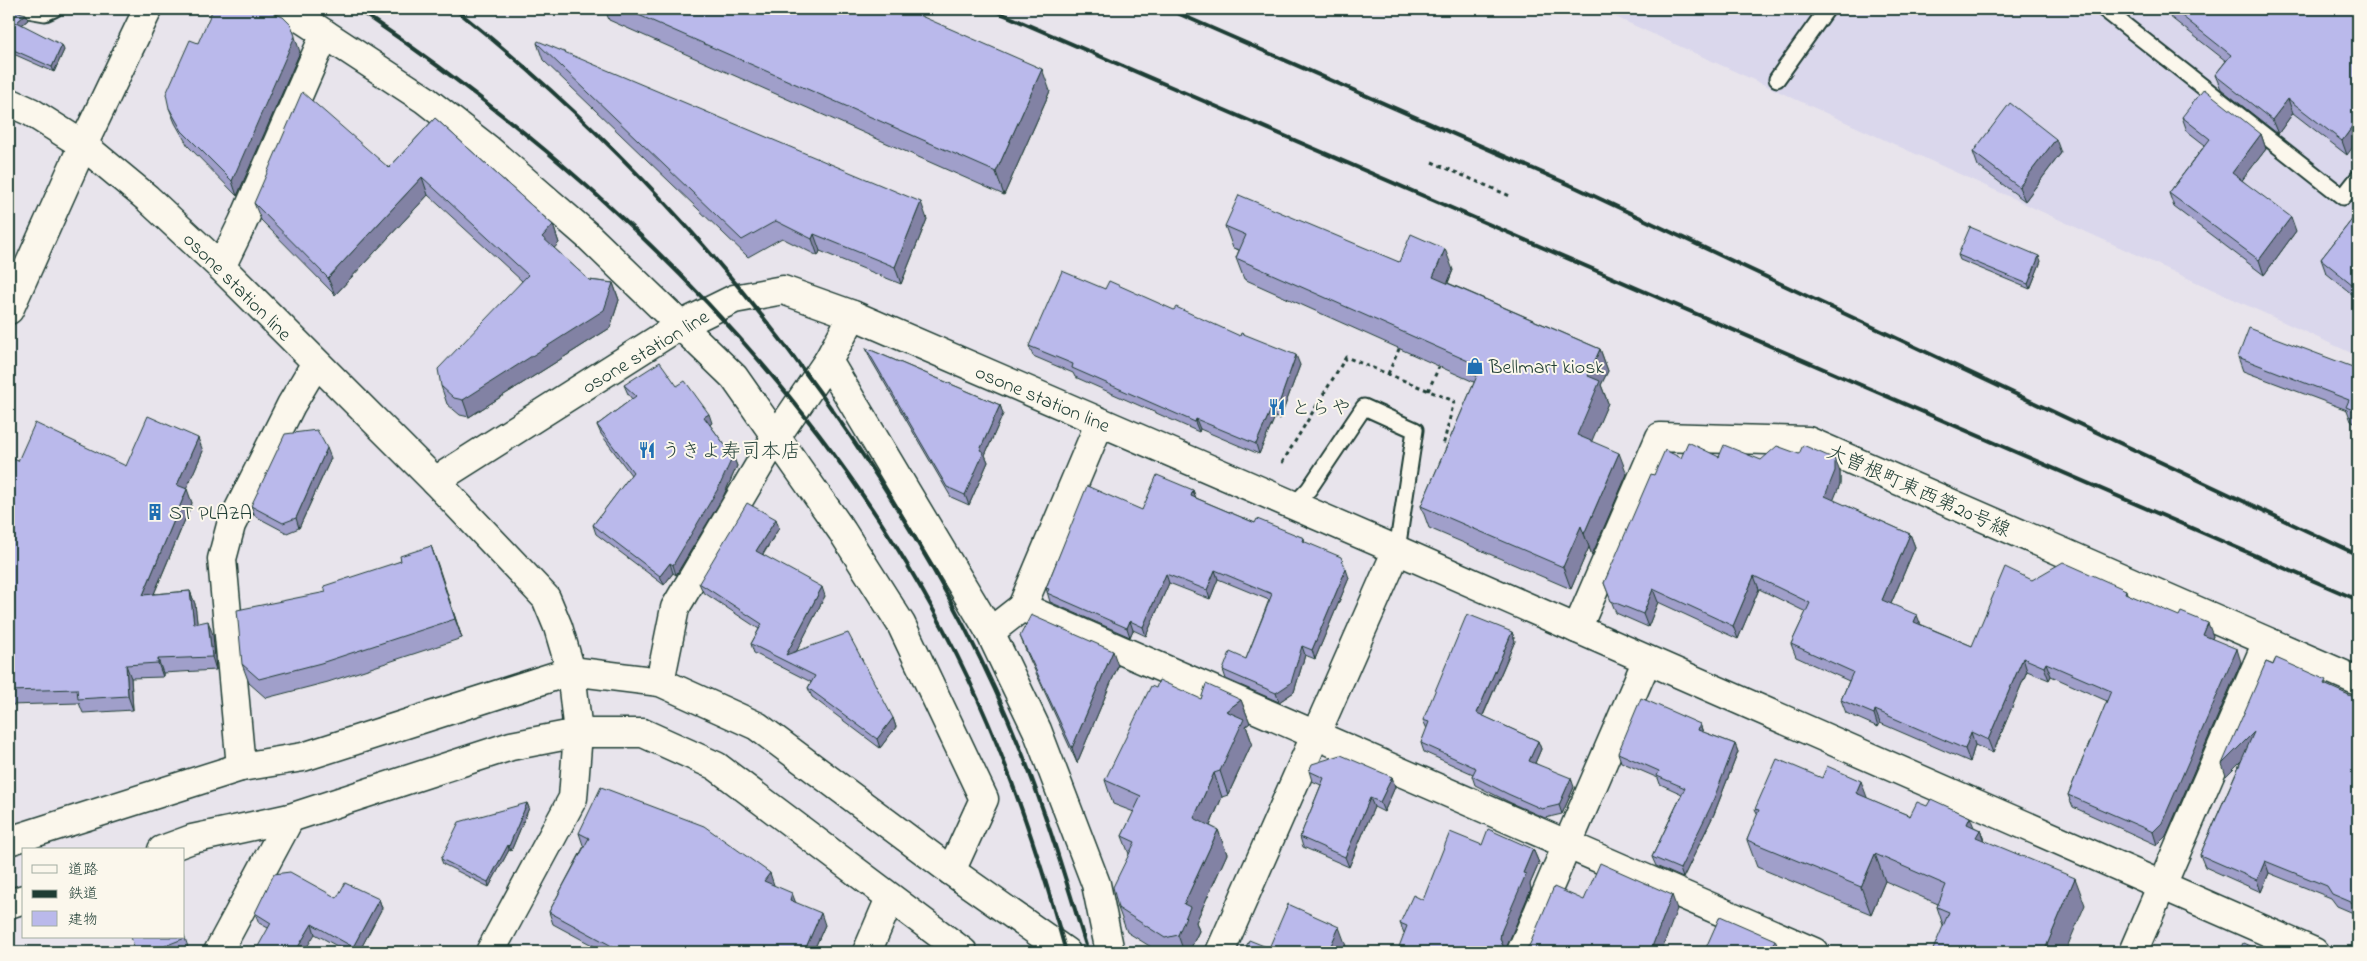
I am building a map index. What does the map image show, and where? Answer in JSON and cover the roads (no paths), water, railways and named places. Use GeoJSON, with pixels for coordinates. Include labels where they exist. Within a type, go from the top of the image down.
{"type":"FeatureCollection","features":[{"type":"Feature","properties":{"kind":"street"},"geometry":{"type":"LineString","coordinates":[[9,310],[83,145],[148,9]]}},
{"type":"Feature","properties":{"kind":"street"},"geometry":{"type":"LineString","coordinates":[[287,9],[424,99],[488,149],[587,235],[734,378],[842,531],[901,624],[984,799],[951,871]]}},
{"type":"Feature","properties":{"kind":"street"},"geometry":{"type":"LineString","coordinates":[[221,267],[243,222],[324,34]]}},
{"type":"Feature","properties":{"kind":"street","name":"osone station line"},"geometry":{"type":"LineString","coordinates":[[9,102],[31,112],[83,145],[144,194],[221,267],[435,481],[679,326],[734,299],[783,290],[853,315],[1294,505],[2314,952]]}},
{"type":"Feature","properties":{"kind":"street"},"geometry":{"type":"LineString","coordinates":[[660,682],[675,608],[776,437],[828,361],[853,315]]}},
{"type":"Feature","properties":{"kind":"street"},"geometry":{"type":"LineString","coordinates":[[828,361],[990,632],[1037,730],[1096,884],[1110,952]]}},
{"type":"Feature","properties":{"kind":"street"},"geometry":{"type":"LineString","coordinates":[[240,767],[222,559],[231,525],[291,405],[316,363]]}},
{"type":"Feature","properties":{"kind":"street"},"geometry":{"type":"LineString","coordinates":[[990,632],[1022,607],[1100,422]]}},
{"type":"Feature","properties":{"kind":"street","name":"大曽根町東西第20号線"},"geometry":{"type":"LineString","coordinates":[[1577,629],[1660,437],[1808,441],[2358,681]]}},
{"type":"Feature","properties":{"kind":"street"},"geometry":{"type":"LineString","coordinates":[[435,481],[546,598],[558,627],[570,671],[578,733],[573,798],[490,952]]}},
{"type":"Feature","properties":{"kind":"street"},"geometry":{"type":"LineString","coordinates":[[1220,952],[1314,734],[1397,550]]}},
{"type":"Feature","properties":{"kind":"street"},"geometry":{"type":"LineString","coordinates":[[1022,607],[1813,952]]}},
{"type":"Feature","properties":{"kind":"street"},"geometry":{"type":"LineString","coordinates":[[2133,952],[2267,642]]}},
{"type":"Feature","properties":{"kind":"street"},"geometry":{"type":"LineString","coordinates":[[1521,952],[1647,660]]}},
{"type":"Feature","properties":{"kind":"street"},"geometry":{"type":"LineString","coordinates":[[9,841],[240,767],[303,757],[570,671],[660,682],[757,726],[951,871],[1066,952]]}},
{"type":"Feature","properties":{"kind":"street"},"geometry":{"type":"LineString","coordinates":[[167,848],[192,839],[290,818],[512,746],[578,733],[643,733],[716,766],[963,952]]}},
{"type":"Feature","properties":{"kind":"street"},"geometry":{"type":"LineString","coordinates":[[218,952],[290,818]]}},
{"type":"Feature","properties":{"kind":"street"},"geometry":{"type":"LineString","coordinates":[[867,952],[890,898]]}},
{"type":"Feature","properties":{"kind":"street"},"geometry":{"type":"LineString","coordinates":[[9,904],[22,899]]}},
{"type":"Feature","properties":{"kind":"lane"},"geometry":{"type":"LineString","coordinates":[[22,9],[45,13],[54,9]]}},
{"type":"Feature","properties":{"kind":"lane"},"geometry":{"type":"LineString","coordinates":[[1777,79],[1826,9]]}},
{"type":"Feature","properties":{"kind":"lane"},"geometry":{"type":"LineString","coordinates":[[2104,9],[2343,198],[2358,178]]}},
{"type":"Feature","properties":{"kind":"lane"},"geometry":{"type":"LineString","coordinates":[[1294,505],[1309,489],[1364,408],[1373,411],[1415,430],[1397,550]]}},
{"type":"Feature","properties":{"kind":"railway"},"geometry":{"type":"LineString","coordinates":[[357,9],[450,75],[540,146],[626,222],[707,303],[783,389],[852,480],[914,576],[968,678],[983,711],[1023,813],[1046,882],[1066,952]]}},
{"type":"Feature","properties":{"kind":"railway"},"geometry":{"type":"LineString","coordinates":[[455,9],[577,114],[687,227],[739,287],[788,349],[880,481],[938,578],[974,645],[1006,713],[1039,799],[1088,952]]}},
{"type":"Feature","properties":{"kind":"railway"},"geometry":{"type":"LineString","coordinates":[[991,9],[2358,600]]}},
{"type":"Feature","properties":{"kind":"railway"},"geometry":{"type":"LineString","coordinates":[[1168,9],[1577,188],[2358,555]]}},
{"type":"Feature","properties":{"kind":"place","name":"Bellmart kiosk"},"geometry":{"type":"Point","coordinates":[1475,366]}},
{"type":"Feature","properties":{"kind":"place","name":"とらや"},"geometry":{"type":"Point","coordinates":[1277,407]}},
{"type":"Feature","properties":{"kind":"place","name":"うきよ寿司本店"},"geometry":{"type":"Point","coordinates":[647,450]}},
{"type":"Feature","properties":{"kind":"place","name":"ST PLAZA"},"geometry":{"type":"Point","coordinates":[155,512]}}]}
